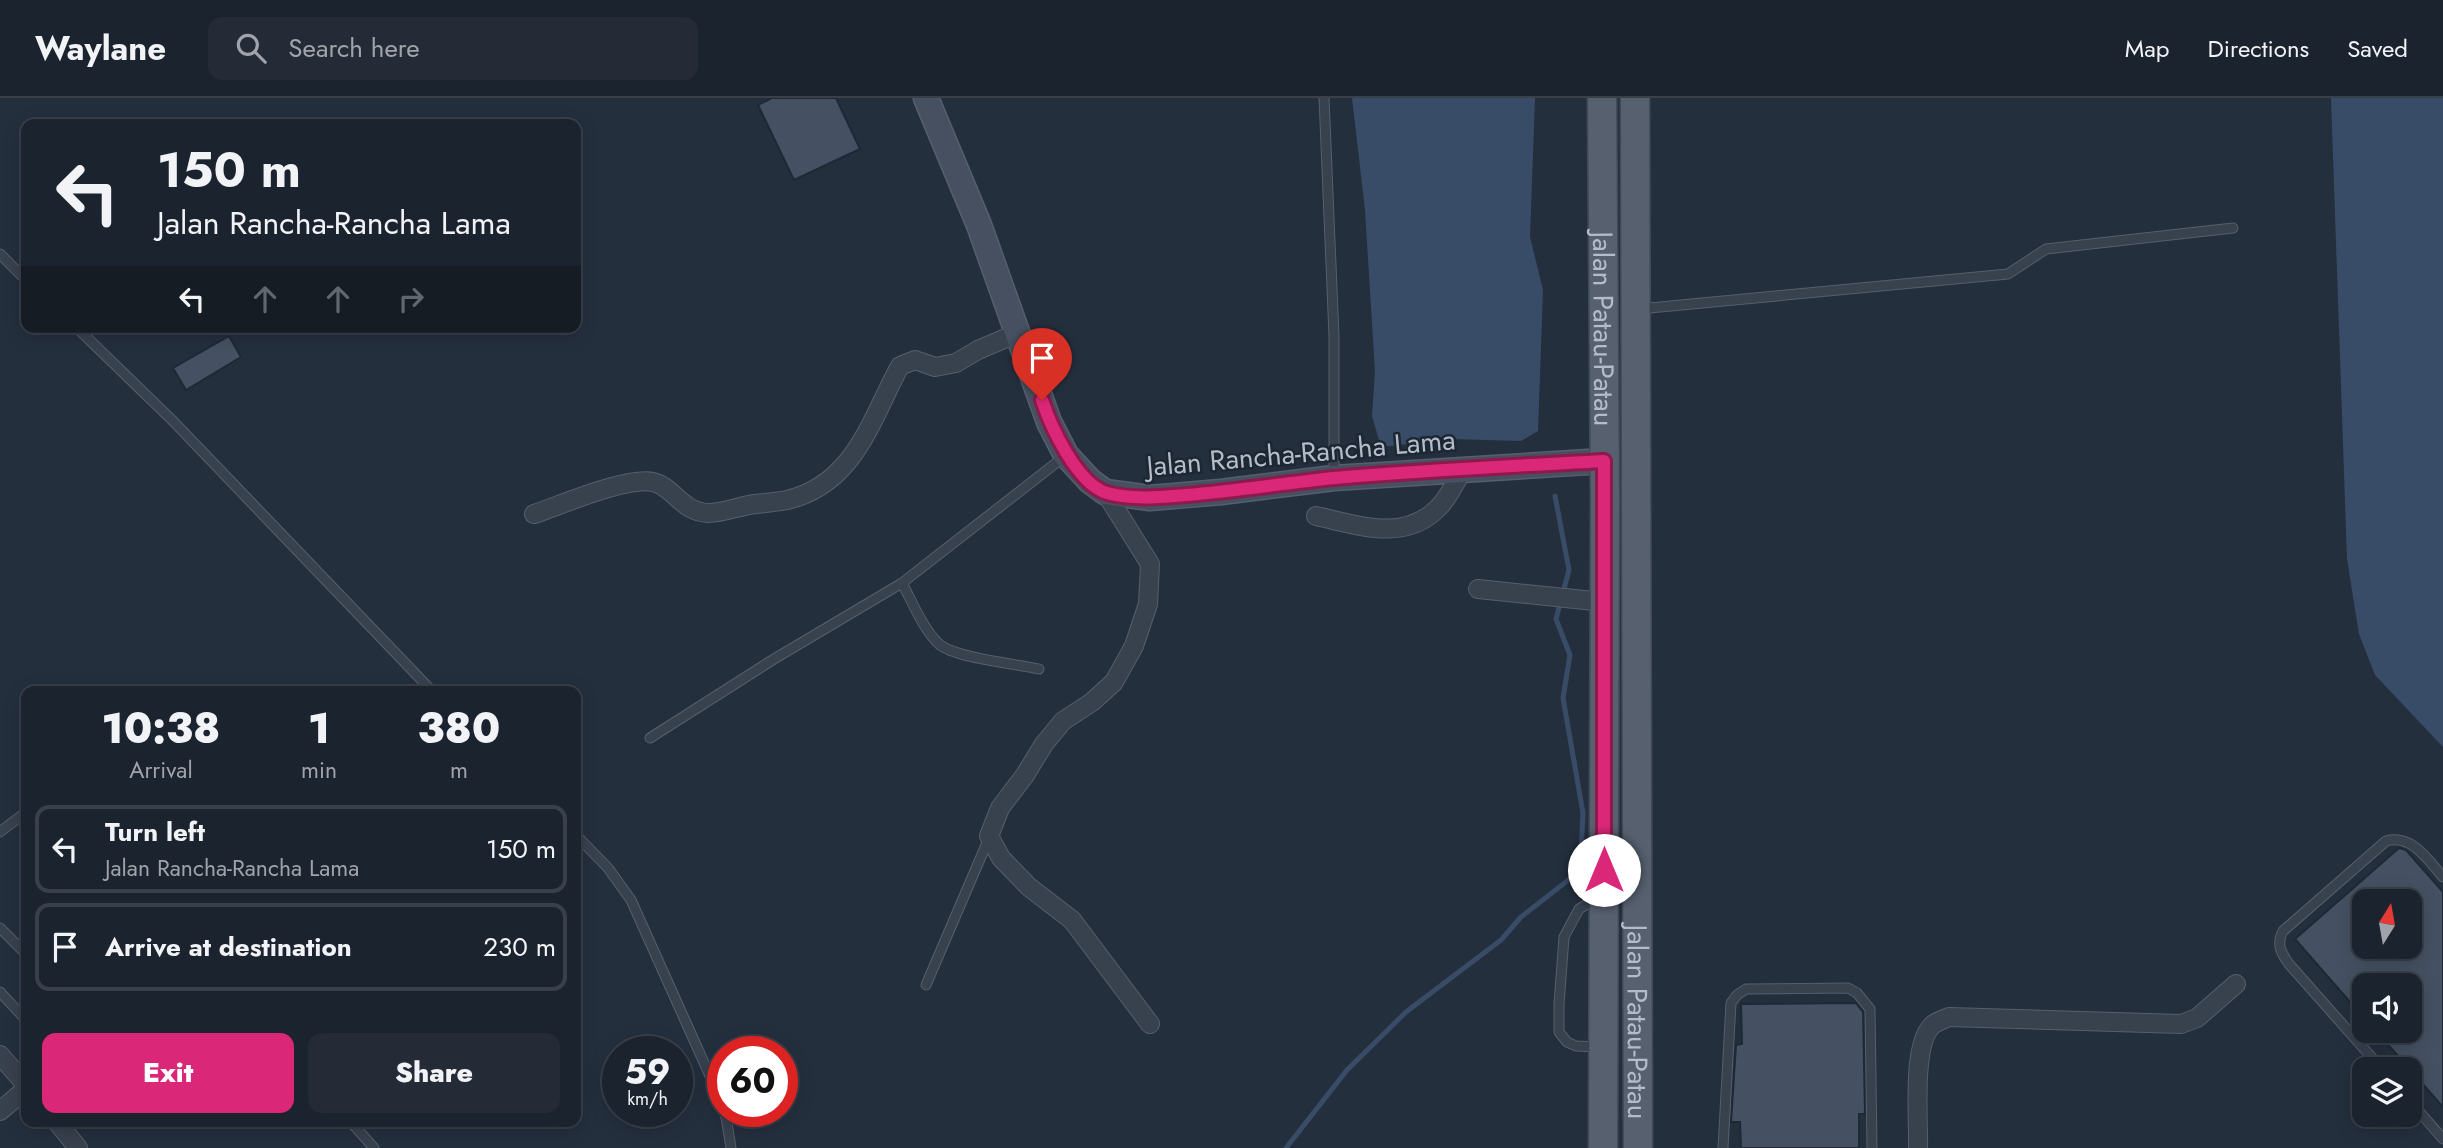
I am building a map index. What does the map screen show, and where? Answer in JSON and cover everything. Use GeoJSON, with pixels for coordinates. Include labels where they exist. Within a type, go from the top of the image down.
{"type":"FeatureCollection","features":[{"type":"Feature","properties":{"kind":"main road","name":"Jalan Patau-Patau"},"geometry":{"type":"LineString","coordinates":[[1602,98],[1603,1148]]}},
{"type":"Feature","properties":{"kind":"main road","name":"Jalan Patau-Patau"},"geometry":{"type":"LineString","coordinates":[[1636,98],[1638,1148]]}},
{"type":"Feature","properties":{"kind":"street"},"geometry":{"type":"LineString","coordinates":[[926,98],[957,169],[1049,422],[1066,455],[1090,481],[1105,492],[1150,564],[1148,604],[1134,646],[1114,682],[1092,702],[1063,721],[1044,744],[1025,775],[999,808],[989,836],[1001,858],[1029,887],[1072,920],[1150,1024]]}},
{"type":"Feature","properties":{"kind":"street"},"geometry":{"type":"LineString","coordinates":[[534,513],[633,482],[654,482],[670,492],[683,505],[707,513],[788,500],[809,492],[830,479],[851,460],[900,366],[915,360],[935,367],[956,363],[978,350],[1018,333]]}},
{"type":"Feature","properties":{"kind":"street","name":"Jalan Rancha-Rancha Lama"},"geometry":{"type":"LineString","coordinates":[[1105,492],[1150,498],[1334,478],[1604,461]]}},
{"type":"Feature","properties":{"kind":"street"},"geometry":{"type":"LineString","coordinates":[[1316,516],[1373,528],[1398,529],[1421,522],[1440,506],[1462,470]]}},
{"type":"Feature","properties":{"kind":"street"},"geometry":{"type":"LineString","coordinates":[[1478,589],[1604,602]]}},
{"type":"Feature","properties":{"kind":"street"},"geometry":{"type":"LineString","coordinates":[[1918,1148],[1919,1059],[1923,1038],[1933,1024],[1949,1017],[2181,1024],[2197,1018],[2236,984]]}},
{"type":"Feature","properties":{"kind":"street"},"geometry":{"type":"LineString","coordinates":[[0,1055],[21,1081]]}},
{"type":"Feature","properties":{"kind":"street"},"geometry":{"type":"LineString","coordinates":[[0,1111],[21,1092]]}},
{"type":"Feature","properties":{"kind":"street"},"geometry":{"type":"LineString","coordinates":[[61,1127],[78,1148]]}},
{"type":"Feature","properties":{"kind":"lane"},"geometry":{"type":"LineString","coordinates":[[1324,98],[1334,336],[1334,478]]}},
{"type":"Feature","properties":{"kind":"lane"},"geometry":{"type":"LineString","coordinates":[[1637,309],[2008,275],[2046,249],[2233,228]]}},
{"type":"Feature","properties":{"kind":"lane"},"geometry":{"type":"LineString","coordinates":[[0,254],[21,275]]}},
{"type":"Feature","properties":{"kind":"lane"},"geometry":{"type":"LineString","coordinates":[[82,333],[173,421],[427,686]]}},
{"type":"Feature","properties":{"kind":"lane"},"geometry":{"type":"LineString","coordinates":[[650,738],[774,659],[902,583],[1066,455]]}},
{"type":"Feature","properties":{"kind":"lane"},"geometry":{"type":"LineString","coordinates":[[902,583],[932,636],[942,647],[962,654],[1039,668]]}},
{"type":"Feature","properties":{"kind":"lane"},"geometry":{"type":"LineString","coordinates":[[0,832],[21,816]]}},
{"type":"Feature","properties":{"kind":"lane"},"geometry":{"type":"LineString","coordinates":[[926,985],[989,836]]}},
{"type":"Feature","properties":{"kind":"lane"},"geometry":{"type":"LineString","coordinates":[[2371,1057],[2289,964],[2280,948],[2279,939],[2283,931],[2386,841],[2402,839],[2417,848],[2443,877]]}},
{"type":"Feature","properties":{"kind":"lane"},"geometry":{"type":"LineString","coordinates":[[581,840],[608,868],[631,900],[707,1069]]}},
{"type":"Feature","properties":{"kind":"lane"},"geometry":{"type":"LineString","coordinates":[[1603,1048],[1576,1046],[1567,1042],[1559,1032],[1559,996],[1562,946],[1566,933],[1579,909],[1604,895]]}},
{"type":"Feature","properties":{"kind":"lane"},"geometry":{"type":"LineString","coordinates":[[0,928],[21,949]]}},
{"type":"Feature","properties":{"kind":"lane"},"geometry":{"type":"LineString","coordinates":[[1723,1148],[1731,1003],[1737,995],[1746,989],[1848,988],[1857,993],[1870,1009],[1872,1148]]}},
{"type":"Feature","properties":{"kind":"lane"},"geometry":{"type":"LineString","coordinates":[[0,992],[21,1015]]}},
{"type":"Feature","properties":{"kind":"lane"},"geometry":{"type":"LineString","coordinates":[[2422,1115],[2443,1139]]}},
{"type":"Feature","properties":{"kind":"lane"},"geometry":{"type":"LineString","coordinates":[[355,1127],[374,1148]]}},
{"type":"Feature","properties":{"kind":"lane"},"geometry":{"type":"LineString","coordinates":[[728,1127],[731,1148]]}},
{"type":"Feature","properties":{"kind":"water"},"geometry":{"type":"Polygon","coordinates":[[[1352,98],[1535,98],[1530,237],[1543,290],[1538,431],[1521,441],[1451,439],[1381,447],[1372,416],[1375,371],[1365,210],[1352,98]]]}},
{"type":"Feature","properties":{"kind":"water"},"geometry":{"type":"Polygon","coordinates":[[[2331,98],[2443,98],[2443,747],[2375,675],[2359,634],[2347,559],[2331,98]]]}},
{"type":"Feature","properties":{"kind":"building"},"geometry":{"type":"Polygon","coordinates":[[[772,98],[836,98],[860,149],[794,180],[758,105],[772,98]]]}},
{"type":"Feature","properties":{"kind":"building"},"geometry":{"type":"Polygon","coordinates":[[[229,336],[241,357],[186,390],[173,368],[229,336]]]}},
{"type":"Feature","properties":{"kind":"building"},"geometry":{"type":"Polygon","coordinates":[[[2399,848],[2406,850],[2443,892],[2443,1107],[2422,1083],[2422,1057],[2399,1057],[2387,1043],[2422,1043],[2422,973],[2352,973],[2352,1004],[2295,939],[2352,889],[2352,959],[2422,959],[2422,889],[2352,889],[2399,848]]]}},
{"type":"Feature","properties":{"kind":"building"},"geometry":{"type":"Polygon","coordinates":[[[1856,1003],[1863,1012],[1865,1114],[1859,1114],[1859,1148],[1741,1148],[1740,1122],[1731,1122],[1736,1045],[1742,1044],[1741,1004],[1856,1003]]]}},
{"type":"Feature","properties":{"kind":"waterway"},"geometry":{"type":"LineString","coordinates":[[1286,1148],[1347,1070],[1406,1012],[1501,940],[1521,917],[1580,871],[1583,813],[1563,698],[1570,655],[1556,619],[1569,570],[1555,496]]}},
{"type":"Feature","properties":{"kind":"route"},"geometry":{"type":"LineString","coordinates":[[1042,400],[1049,422],[1066,455],[1090,481],[1105,492],[1150,498],[1334,478],[1604,461],[1604,870]]}}]}
